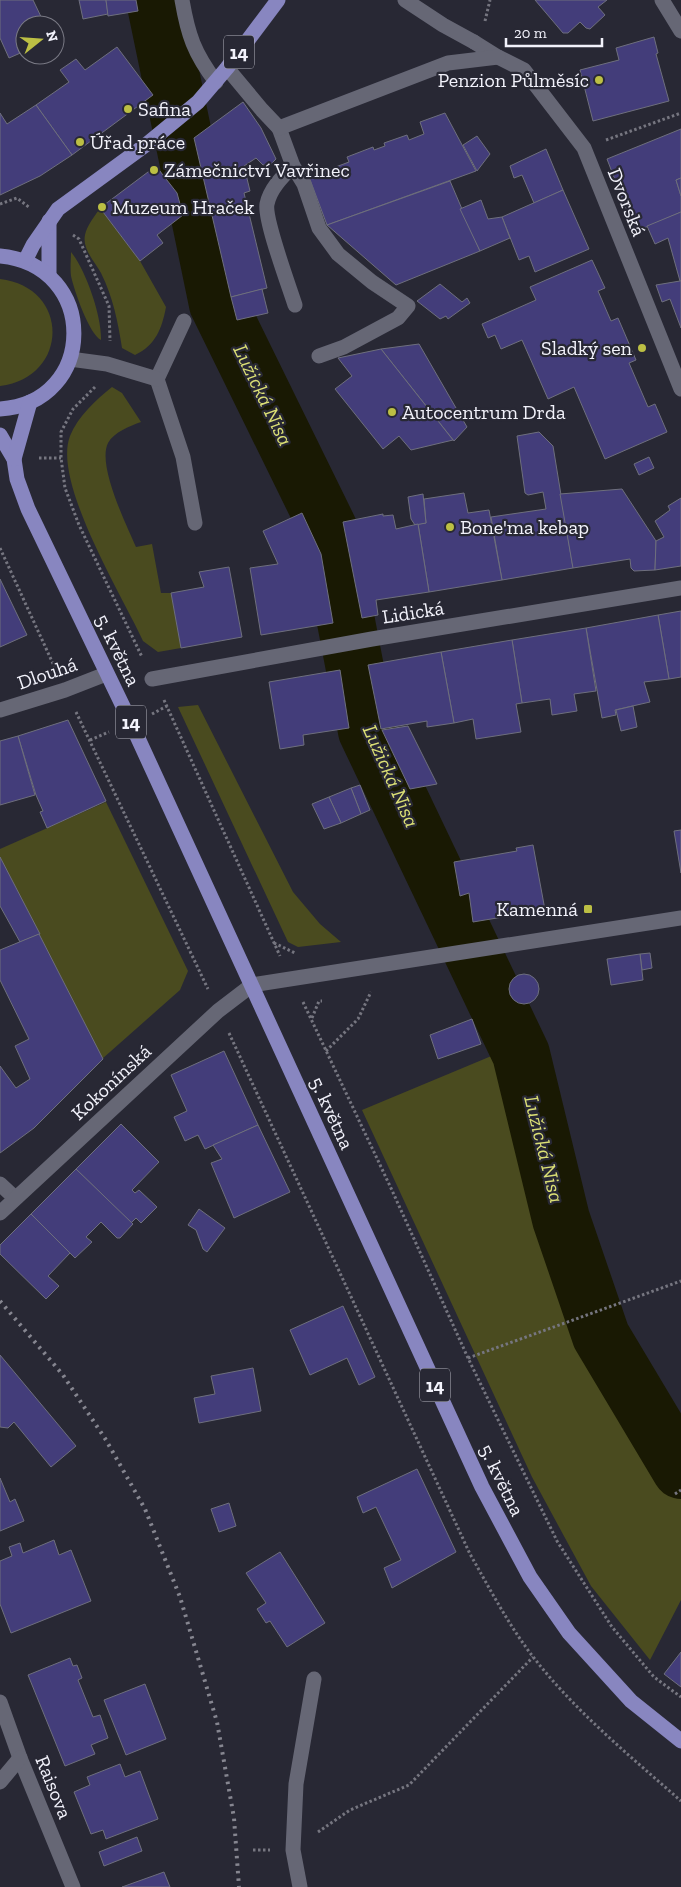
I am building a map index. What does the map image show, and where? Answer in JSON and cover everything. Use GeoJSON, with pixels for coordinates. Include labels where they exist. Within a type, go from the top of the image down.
{"type":"FeatureCollection","features":[{"type":"Feature","properties":{"kind":"main road","name":"14"},"geometry":{"type":"LineString","coordinates":[[25,261],[33,245],[58,209],[146,144],[198,102],[227,68],[278,0]]}},
{"type":"Feature","properties":{"kind":"main road"},"geometry":{"type":"LineString","coordinates":[[49,221],[49,275]]}},
{"type":"Feature","properties":{"kind":"main road"},"geometry":{"type":"LineString","coordinates":[[0,256],[25,261],[49,275],[62,290],[71,308],[75,334],[70,359],[65,370],[50,389],[30,402],[0,409]]}},
{"type":"Feature","properties":{"kind":"main road","name":"5. května"},"geometry":{"type":"LineString","coordinates":[[14,459],[30,402]]}},
{"type":"Feature","properties":{"kind":"main road","name":"5. května"},"geometry":{"type":"LineString","coordinates":[[0,435],[14,459],[17,479],[28,509],[135,732],[482,1487],[530,1577],[569,1633],[631,1701],[681,1741]]}},
{"type":"Feature","properties":{"kind":"street"},"geometry":{"type":"LineString","coordinates":[[182,0],[187,28],[201,63],[216,82]]}},
{"type":"Feature","properties":{"kind":"street","name":"Dvorská"},"geometry":{"type":"LineString","coordinates":[[404,0],[443,25],[479,35],[498,57],[524,70],[584,148],[681,389]]}},
{"type":"Feature","properties":{"kind":"street"},"geometry":{"type":"LineString","coordinates":[[662,0],[681,30]]}},
{"type":"Feature","properties":{"kind":"street"},"geometry":{"type":"LineString","coordinates":[[279,128],[448,63],[498,57]]}},
{"type":"Feature","properties":{"kind":"street"},"geometry":{"type":"LineString","coordinates":[[227,68],[279,128],[293,166],[304,184],[318,228],[338,254],[372,282],[408,306],[398,318],[344,347],[320,356]]}},
{"type":"Feature","properties":{"kind":"street"},"geometry":{"type":"LineString","coordinates":[[293,166],[277,183],[266,205],[272,232],[295,305]]}},
{"type":"Feature","properties":{"kind":"street"},"geometry":{"type":"LineString","coordinates":[[184,321],[157,379],[183,457],[196,523]]}},
{"type":"Feature","properties":{"kind":"street"},"geometry":{"type":"LineString","coordinates":[[70,359],[107,364],[157,379]]}},
{"type":"Feature","properties":{"kind":"street","name":"Lidická"},"geometry":{"type":"LineString","coordinates":[[152,679],[372,639],[681,588]]}},
{"type":"Feature","properties":{"kind":"street","name":"Dlouhá"},"geometry":{"type":"LineString","coordinates":[[0,710],[65,690],[106,674]]}},
{"type":"Feature","properties":{"kind":"street"},"geometry":{"type":"LineString","coordinates":[[252,985],[681,918]]}},
{"type":"Feature","properties":{"kind":"street","name":"Kokonínská"},"geometry":{"type":"LineString","coordinates":[[0,1213],[218,1011],[252,985]]}},
{"type":"Feature","properties":{"kind":"street"},"geometry":{"type":"LineString","coordinates":[[0,1184],[15,1198]]}},
{"type":"Feature","properties":{"kind":"street"},"geometry":{"type":"LineString","coordinates":[[300,1887],[293,1850],[296,1784],[314,1678]]}},
{"type":"Feature","properties":{"kind":"street","name":"Raisova"},"geometry":{"type":"LineString","coordinates":[[0,1702],[20,1758],[73,1887]]}},
{"type":"Feature","properties":{"kind":"street"},"geometry":{"type":"LineString","coordinates":[[0,1782],[20,1758]]}},
{"type":"Feature","properties":{"kind":"path"},"geometry":{"type":"LineString","coordinates":[[479,35],[490,0]]}},
{"type":"Feature","properties":{"kind":"path"},"geometry":{"type":"LineString","coordinates":[[584,148],[681,113]]}},
{"type":"Feature","properties":{"kind":"path"},"geometry":{"type":"LineString","coordinates":[[0,204],[17,198]]}},
{"type":"Feature","properties":{"kind":"path"},"geometry":{"type":"LineString","coordinates":[[0,548],[65,690],[218,1011],[470,1554],[504,1614],[533,1657],[572,1702],[681,1801]]}},
{"type":"Feature","properties":{"kind":"path"},"geometry":{"type":"LineString","coordinates":[[273,943],[326,1051],[468,1358],[557,1542],[612,1627],[654,1677],[681,1697]]}},
{"type":"Feature","properties":{"kind":"path"},"geometry":{"type":"LineString","coordinates":[[326,1051],[358,1019],[372,992]]}},
{"type":"Feature","properties":{"kind":"path"},"geometry":{"type":"LineString","coordinates":[[468,1358],[681,1282]]}},
{"type":"Feature","properties":{"kind":"path"},"geometry":{"type":"LineString","coordinates":[[675,1494],[681,1490]]}},
{"type":"Feature","properties":{"kind":"path"},"geometry":{"type":"LineString","coordinates":[[293,1850],[350,1810],[409,1785],[533,1657]]}},
{"type":"Feature","properties":{"kind":"shaded area"},"geometry":{"type":"Polygon","coordinates":[[[100,208],[140,261],[166,307],[157,335],[148,346],[135,355],[122,348],[117,319],[109,291],[85,245],[86,231],[100,208]]]}},
{"type":"Feature","properties":{"kind":"shaded area"},"geometry":{"type":"Polygon","coordinates":[[[71,252],[82,270],[92,294],[99,319],[101,340],[96,336],[87,321],[75,291],[71,276],[71,252]]]}},
{"type":"Feature","properties":{"kind":"shaded area"},"geometry":{"type":"Polygon","coordinates":[[[0,279],[23,286],[39,298],[49,314],[52,332],[49,350],[39,367],[23,379],[0,386],[0,279]]]}},
{"type":"Feature","properties":{"kind":"shaded area"},"geometry":{"type":"Polygon","coordinates":[[[112,387],[122,393],[141,422],[118,433],[108,443],[106,465],[109,480],[136,547],[152,544],[161,593],[171,593],[181,648],[158,652],[143,641],[92,539],[71,481],[67,456],[73,429],[94,403],[112,387]]]}},
{"type":"Feature","properties":{"kind":"shaded area"},"geometry":{"type":"Polygon","coordinates":[[[198,705],[293,892],[320,924],[341,942],[298,947],[288,942],[178,707],[198,705]]]}},
{"type":"Feature","properties":{"kind":"shaded area"},"geometry":{"type":"Polygon","coordinates":[[[106,802],[188,971],[180,990],[102,1059],[0,857],[0,849],[106,802]]]}},
{"type":"Feature","properties":{"kind":"shaded area"},"geometry":{"type":"Polygon","coordinates":[[[501,1052],[574,1330],[681,1496],[681,1600],[650,1660],[591,1586],[532,1477],[362,1110],[501,1052]]]}},
{"type":"Feature","properties":{"kind":"building"},"geometry":{"type":"Polygon","coordinates":[[[0,0],[33,0],[40,15],[15,15],[15,55],[9,58],[0,38],[0,0]]]}},
{"type":"Feature","properties":{"kind":"building"},"geometry":{"type":"Polygon","coordinates":[[[79,0],[106,0],[108,14],[83,19],[79,0]]]}},
{"type":"Feature","properties":{"kind":"building"},"geometry":{"type":"Polygon","coordinates":[[[106,0],[136,0],[138,11],[108,16],[106,0]]]}},
{"type":"Feature","properties":{"kind":"building"},"geometry":{"type":"Polygon","coordinates":[[[535,0],[607,0],[598,7],[605,15],[590,29],[580,22],[568,33],[563,33],[535,0]]]}},
{"type":"Feature","properties":{"kind":"building"},"geometry":{"type":"Polygon","coordinates":[[[654,37],[658,53],[656,54],[669,101],[593,121],[580,70],[619,60],[616,48],[654,37]]]}},
{"type":"Feature","properties":{"kind":"building"},"geometry":{"type":"Polygon","coordinates":[[[117,47],[153,95],[72,155],[36,105],[69,82],[60,70],[76,59],[85,70],[117,47]]]}},
{"type":"Feature","properties":{"kind":"building"},"geometry":{"type":"Polygon","coordinates":[[[243,102],[261,128],[276,159],[271,164],[263,165],[256,158],[244,166],[250,191],[244,193],[267,288],[231,297],[194,138],[243,102]]]}},
{"type":"Feature","properties":{"kind":"building"},"geometry":{"type":"Polygon","coordinates":[[[36,105],[72,155],[40,176],[0,195],[0,113],[7,124],[36,105]]]}},
{"type":"Feature","properties":{"kind":"building"},"geometry":{"type":"Polygon","coordinates":[[[445,113],[476,171],[327,225],[309,177],[349,162],[347,157],[373,147],[374,150],[385,146],[384,143],[407,135],[409,140],[424,134],[420,122],[445,113]]]}},
{"type":"Feature","properties":{"kind":"building"},"geometry":{"type":"Polygon","coordinates":[[[681,129],[681,178],[676,180],[681,196],[681,212],[635,232],[607,159],[681,129]]]}},
{"type":"Feature","properties":{"kind":"building"},"geometry":{"type":"Polygon","coordinates":[[[477,136],[490,154],[477,171],[463,145],[477,136]]]}},
{"type":"Feature","properties":{"kind":"building"},"geometry":{"type":"Polygon","coordinates":[[[546,149],[563,190],[534,203],[522,175],[514,178],[510,166],[546,149]]]}},
{"type":"Feature","properties":{"kind":"building"},"geometry":{"type":"Polygon","coordinates":[[[156,166],[177,193],[183,215],[157,235],[163,243],[140,261],[100,208],[156,166]]]}},
{"type":"Feature","properties":{"kind":"building"},"geometry":{"type":"Polygon","coordinates":[[[681,178],[681,196],[676,180],[681,178]]]}},
{"type":"Feature","properties":{"kind":"building"},"geometry":{"type":"Polygon","coordinates":[[[450,181],[480,251],[396,285],[327,225],[450,181]]]}},
{"type":"Feature","properties":{"kind":"building"},"geometry":{"type":"Polygon","coordinates":[[[563,190],[589,249],[535,272],[529,256],[519,260],[502,217],[563,190]]]}},
{"type":"Feature","properties":{"kind":"building"},"geometry":{"type":"Polygon","coordinates":[[[481,200],[488,219],[502,217],[510,238],[480,251],[460,209],[481,200]]]}},
{"type":"Feature","properties":{"kind":"building"},"geometry":{"type":"Polygon","coordinates":[[[681,212],[680,281],[668,238],[655,244],[647,226],[681,212]]]}},
{"type":"Feature","properties":{"kind":"building"},"geometry":{"type":"Polygon","coordinates":[[[592,260],[605,288],[598,291],[611,321],[618,318],[636,360],[629,363],[648,407],[655,404],[667,432],[605,459],[574,387],[548,399],[522,340],[501,349],[495,335],[488,338],[482,324],[536,300],[530,287],[592,260]]]}},
{"type":"Feature","properties":{"kind":"building"},"geometry":{"type":"Polygon","coordinates":[[[681,281],[681,328],[670,299],[662,302],[656,285],[681,281]]]}},
{"type":"Feature","properties":{"kind":"building"},"geometry":{"type":"Polygon","coordinates":[[[440,284],[462,302],[467,298],[470,303],[448,319],[446,316],[440,319],[417,301],[440,284]]]}},
{"type":"Feature","properties":{"kind":"building"},"geometry":{"type":"Polygon","coordinates":[[[262,289],[268,313],[237,320],[231,297],[262,289]]]}},
{"type":"Feature","properties":{"kind":"building"},"geometry":{"type":"Polygon","coordinates":[[[419,344],[467,427],[454,441],[381,349],[419,344]]]}},
{"type":"Feature","properties":{"kind":"building","name":"Autocentrum Drda"},"geometry":{"type":"Polygon","coordinates":[[[381,349],[453,440],[411,450],[399,436],[383,449],[335,389],[352,376],[338,358],[381,349]]]}},
{"type":"Feature","properties":{"kind":"building"},"geometry":{"type":"Polygon","coordinates":[[[539,432],[553,446],[573,568],[502,580],[491,517],[546,509],[543,492],[528,495],[525,493],[517,436],[539,432]]]}},
{"type":"Feature","properties":{"kind":"building"},"geometry":{"type":"Polygon","coordinates":[[[649,457],[654,468],[639,475],[634,464],[649,457]]]}},
{"type":"Feature","properties":{"kind":"building"},"geometry":{"type":"Polygon","coordinates":[[[622,489],[656,541],[655,570],[634,571],[631,568],[630,559],[573,568],[560,494],[622,489]]]}},
{"type":"Feature","properties":{"kind":"building"},"geometry":{"type":"Polygon","coordinates":[[[464,493],[468,513],[489,510],[502,580],[429,592],[418,524],[426,523],[424,499],[464,493]]]}},
{"type":"Feature","properties":{"kind":"building"},"geometry":{"type":"Polygon","coordinates":[[[423,494],[426,523],[415,525],[411,519],[408,497],[423,494]]]}},
{"type":"Feature","properties":{"kind":"building"},"geometry":{"type":"Polygon","coordinates":[[[681,498],[681,566],[655,570],[656,541],[664,537],[655,521],[670,510],[668,506],[681,498]]]}},
{"type":"Feature","properties":{"kind":"building"},"geometry":{"type":"Polygon","coordinates":[[[302,513],[321,554],[333,623],[261,635],[250,568],[278,564],[263,531],[302,513]]]}},
{"type":"Feature","properties":{"kind":"building"},"geometry":{"type":"Polygon","coordinates":[[[383,514],[383,516],[393,515],[396,529],[418,524],[429,592],[376,600],[378,615],[362,618],[343,522],[383,514]]]}},
{"type":"Feature","properties":{"kind":"building"},"geometry":{"type":"Polygon","coordinates":[[[229,567],[242,637],[181,648],[171,593],[204,587],[199,572],[229,567]]]}},
{"type":"Feature","properties":{"kind":"building"},"geometry":{"type":"Polygon","coordinates":[[[0,579],[27,635],[0,647],[0,579]]]}},
{"type":"Feature","properties":{"kind":"building"},"geometry":{"type":"Polygon","coordinates":[[[681,611],[681,677],[669,679],[658,615],[681,611]]]}},
{"type":"Feature","properties":{"kind":"building"},"geometry":{"type":"Polygon","coordinates":[[[658,615],[669,679],[644,682],[650,702],[615,710],[616,715],[602,718],[586,628],[658,615]]]}},
{"type":"Feature","properties":{"kind":"building"},"geometry":{"type":"Polygon","coordinates":[[[586,628],[596,691],[574,694],[577,711],[552,715],[550,699],[522,703],[512,640],[586,628]]]}},
{"type":"Feature","properties":{"kind":"building"},"geometry":{"type":"Polygon","coordinates":[[[512,640],[522,703],[516,704],[521,732],[476,739],[473,719],[454,723],[441,652],[512,640]]]}},
{"type":"Feature","properties":{"kind":"building"},"geometry":{"type":"Polygon","coordinates":[[[441,652],[454,723],[427,727],[427,721],[381,729],[368,665],[441,652]]]}},
{"type":"Feature","properties":{"kind":"building"},"geometry":{"type":"Polygon","coordinates":[[[340,670],[349,728],[303,735],[304,745],[280,749],[269,682],[340,670]]]}},
{"type":"Feature","properties":{"kind":"building"},"geometry":{"type":"Polygon","coordinates":[[[633,706],[637,727],[621,731],[616,710],[633,706]]]}},
{"type":"Feature","properties":{"kind":"building"},"geometry":{"type":"Polygon","coordinates":[[[68,720],[106,801],[47,828],[40,812],[43,811],[36,795],[18,736],[68,720]]]}},
{"type":"Feature","properties":{"kind":"building"},"geometry":{"type":"Polygon","coordinates":[[[408,726],[437,784],[410,789],[382,730],[408,726]]]}},
{"type":"Feature","properties":{"kind":"building"},"geometry":{"type":"Polygon","coordinates":[[[18,736],[35,795],[0,805],[0,741],[18,736]]]}},
{"type":"Feature","properties":{"kind":"building"},"geometry":{"type":"Polygon","coordinates":[[[360,785],[370,810],[361,814],[351,788],[360,785]]]}},
{"type":"Feature","properties":{"kind":"building"},"geometry":{"type":"Polygon","coordinates":[[[351,788],[361,814],[341,823],[329,797],[351,788]]]}},
{"type":"Feature","properties":{"kind":"building"},"geometry":{"type":"Polygon","coordinates":[[[329,797],[341,823],[324,829],[312,804],[329,797]]]}},
{"type":"Feature","properties":{"kind":"building"},"geometry":{"type":"Polygon","coordinates":[[[681,830],[681,873],[674,831],[681,830]]]}},
{"type":"Feature","properties":{"kind":"building"},"geometry":{"type":"Polygon","coordinates":[[[533,845],[545,910],[473,922],[469,893],[460,896],[454,862],[517,851],[516,848],[533,845]]]}},
{"type":"Feature","properties":{"kind":"building"},"geometry":{"type":"Polygon","coordinates":[[[0,857],[40,934],[20,942],[0,906],[0,857]]]}},
{"type":"Feature","properties":{"kind":"building"},"geometry":{"type":"Polygon","coordinates":[[[39,934],[103,1059],[34,1128],[0,1153],[0,1066],[16,1088],[30,1079],[15,1046],[29,1039],[0,980],[0,950],[39,934]]]}},
{"type":"Feature","properties":{"kind":"building"},"geometry":{"type":"Polygon","coordinates":[[[650,953],[652,968],[642,970],[640,954],[650,953]]]}},
{"type":"Feature","properties":{"kind":"building"},"geometry":{"type":"Polygon","coordinates":[[[640,954],[643,980],[611,985],[607,959],[640,954]]]}},
{"type":"Feature","properties":{"kind":"building"},"geometry":{"type":"Polygon","coordinates":[[[524,974],[534,979],[539,989],[534,999],[524,1004],[514,999],[509,989],[514,979],[524,974]]]}},
{"type":"Feature","properties":{"kind":"building"},"geometry":{"type":"Polygon","coordinates":[[[472,1019],[481,1044],[438,1059],[430,1035],[472,1019]]]}},
{"type":"Feature","properties":{"kind":"building"},"geometry":{"type":"Polygon","coordinates":[[[224,1051],[258,1125],[205,1149],[198,1135],[185,1141],[174,1117],[187,1111],[171,1075],[224,1051]]]}},
{"type":"Feature","properties":{"kind":"building"},"geometry":{"type":"Polygon","coordinates":[[[121,1124],[159,1162],[132,1190],[135,1193],[139,1190],[157,1207],[141,1223],[136,1218],[131,1223],[76,1169],[121,1124]]]}},
{"type":"Feature","properties":{"kind":"building"},"geometry":{"type":"Polygon","coordinates":[[[258,1125],[290,1192],[234,1218],[211,1163],[222,1159],[213,1145],[258,1125]]]}},
{"type":"Feature","properties":{"kind":"building"},"geometry":{"type":"Polygon","coordinates":[[[76,1169],[133,1224],[120,1238],[117,1238],[101,1222],[86,1237],[92,1242],[75,1258],[31,1214],[76,1169]]]}},
{"type":"Feature","properties":{"kind":"building"},"geometry":{"type":"Polygon","coordinates":[[[199,1209],[225,1228],[207,1252],[203,1249],[196,1230],[188,1225],[199,1209]]]}},
{"type":"Feature","properties":{"kind":"building"},"geometry":{"type":"Polygon","coordinates":[[[31,1214],[70,1253],[48,1276],[59,1286],[46,1299],[0,1254],[0,1245],[31,1214]]]}},
{"type":"Feature","properties":{"kind":"building"},"geometry":{"type":"Polygon","coordinates":[[[343,1306],[375,1377],[359,1385],[347,1358],[310,1375],[290,1330],[343,1306]]]}},
{"type":"Feature","properties":{"kind":"building"},"geometry":{"type":"Polygon","coordinates":[[[0,1355],[76,1446],[51,1467],[14,1422],[8,1428],[0,1427],[0,1355]]]}},
{"type":"Feature","properties":{"kind":"building"},"geometry":{"type":"Polygon","coordinates":[[[253,1368],[261,1411],[199,1423],[194,1398],[215,1394],[211,1376],[253,1368]]]}},
{"type":"Feature","properties":{"kind":"building"},"geometry":{"type":"Polygon","coordinates":[[[417,1469],[456,1552],[392,1588],[384,1568],[401,1560],[376,1507],[363,1513],[357,1497],[417,1469]]]}},
{"type":"Feature","properties":{"kind":"building"},"geometry":{"type":"Polygon","coordinates":[[[0,1478],[10,1502],[15,1499],[24,1521],[0,1531],[0,1478]]]}},
{"type":"Feature","properties":{"kind":"building"},"geometry":{"type":"Polygon","coordinates":[[[229,1503],[236,1526],[219,1532],[211,1509],[229,1503]]]}},
{"type":"Feature","properties":{"kind":"building"},"geometry":{"type":"Polygon","coordinates":[[[54,1540],[59,1555],[71,1550],[91,1601],[11,1633],[0,1604],[0,1561],[12,1556],[9,1547],[20,1543],[23,1553],[54,1540]]]}},
{"type":"Feature","properties":{"kind":"building"},"geometry":{"type":"Polygon","coordinates":[[[280,1552],[325,1623],[287,1647],[270,1621],[266,1623],[257,1609],[266,1603],[246,1573],[280,1552]]]}},
{"type":"Feature","properties":{"kind":"building"},"geometry":{"type":"Polygon","coordinates":[[[681,1652],[681,1687],[664,1674],[681,1652]]]}},
{"type":"Feature","properties":{"kind":"building"},"geometry":{"type":"Polygon","coordinates":[[[70,1658],[73,1666],[77,1665],[82,1678],[78,1680],[93,1717],[100,1715],[108,1738],[91,1745],[95,1754],[65,1766],[28,1675],[70,1658]]]}},
{"type":"Feature","properties":{"kind":"building"},"geometry":{"type":"Polygon","coordinates":[[[145,1684],[166,1739],[126,1755],[104,1700],[145,1684]]]}},
{"type":"Feature","properties":{"kind":"building"},"geometry":{"type":"Polygon","coordinates":[[[120,1764],[125,1777],[140,1771],[158,1819],[106,1839],[103,1830],[91,1834],[74,1792],[90,1785],[87,1777],[120,1764]]]}},
{"type":"Feature","properties":{"kind":"building"},"geometry":{"type":"Polygon","coordinates":[[[137,1837],[142,1851],[104,1866],[99,1852],[137,1837]]]}},
{"type":"Feature","properties":{"kind":"building"},"geometry":{"type":"Polygon","coordinates":[[[164,1872],[170,1887],[122,1887],[164,1872]]]}},
{"type":"Feature","properties":{"kind":"waterway","name":"Lužická Nisa"},"geometry":{"type":"LineString","coordinates":[[155,0],[218,304],[328,528],[367,731],[521,1054],[561,1219],[601,1336],[681,1470]]}},
{"type":"Feature","properties":{"kind":"railway"},"geometry":{"type":"LineString","coordinates":[[0,1301],[63,1375],[106,1440],[145,1509],[180,1597],[217,1722],[234,1818],[239,1887]]}},
{"type":"Feature","properties":{"kind":"place","name":"Penzion Půlměsíc"},"geometry":{"type":"Point","coordinates":[599,80]}},
{"type":"Feature","properties":{"kind":"place","name":"Safina"},"geometry":{"type":"Point","coordinates":[128,109]}},
{"type":"Feature","properties":{"kind":"place","name":"Úřad práce"},"geometry":{"type":"Point","coordinates":[80,142]}},
{"type":"Feature","properties":{"kind":"place","name":"Zámečnictví Vavřinec"},"geometry":{"type":"Point","coordinates":[154,170]}},
{"type":"Feature","properties":{"kind":"place","name":"Muzeum Hraček"},"geometry":{"type":"Point","coordinates":[102,207]}},
{"type":"Feature","properties":{"kind":"place","name":"Sladký sen"},"geometry":{"type":"Point","coordinates":[642,348]}},
{"type":"Feature","properties":{"kind":"place","name":"Autocentrum Drda"},"geometry":{"type":"Point","coordinates":[392,412]}},
{"type":"Feature","properties":{"kind":"place","name":"Bone'ma kebap"},"geometry":{"type":"Point","coordinates":[450,527]}},
{"type":"Feature","properties":{"kind":"place","name":"Kamenná"},"geometry":{"type":"Point","coordinates":[588,909]}}]}
